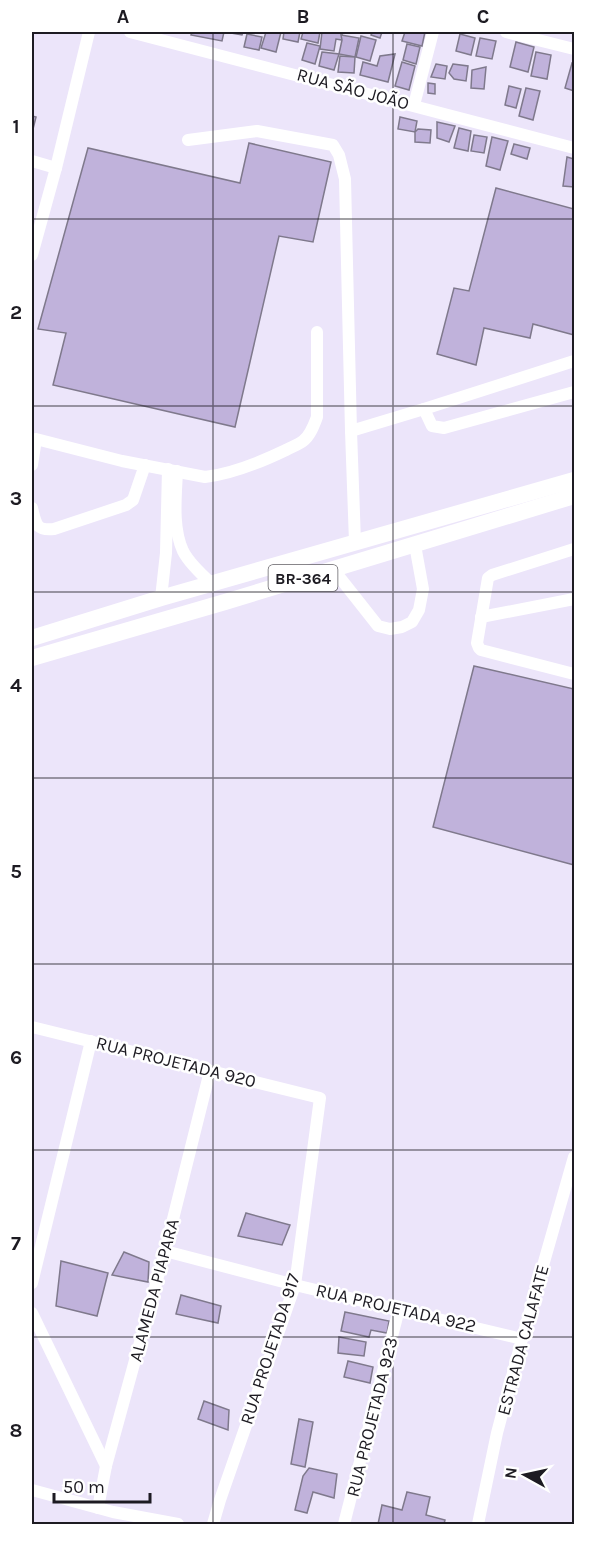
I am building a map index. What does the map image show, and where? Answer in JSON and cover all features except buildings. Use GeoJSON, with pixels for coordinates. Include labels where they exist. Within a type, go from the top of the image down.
{"type":"FeatureCollection","features":[{"type":"Feature","properties":{"kind":"main road","name":"BR-364"},"geometry":{"type":"LineString","coordinates":[[32,638],[161,598],[574,480]]}},
{"type":"Feature","properties":{"kind":"main road","name":"BR-364"},"geometry":{"type":"LineString","coordinates":[[32,658],[574,496]]}},
{"type":"Feature","properties":{"kind":"street"},"geometry":{"type":"LineString","coordinates":[[32,255],[36,218],[56,168],[89,32]]}},
{"type":"Feature","properties":{"kind":"street","name":"RUA SÃO JOÃO"},"geometry":{"type":"LineString","coordinates":[[130,32],[574,148]]}},
{"type":"Feature","properties":{"kind":"street"},"geometry":{"type":"LineString","coordinates":[[414,105],[433,32]]}},
{"type":"Feature","properties":{"kind":"street"},"geometry":{"type":"LineString","coordinates":[[506,32],[574,49]]}},
{"type":"Feature","properties":{"kind":"street"},"geometry":{"type":"LineString","coordinates":[[188,140],[257,131],[333,145],[339,155],[345,179],[355,542]]}},
{"type":"Feature","properties":{"kind":"street"},"geometry":{"type":"LineString","coordinates":[[32,161],[56,168]]}},
{"type":"Feature","properties":{"kind":"street"},"geometry":{"type":"LineString","coordinates":[[32,465],[36,439],[122,461],[205,477],[256,463],[304,441],[316,417],[317,332]]}},
{"type":"Feature","properties":{"kind":"street"},"geometry":{"type":"LineString","coordinates":[[351,431],[424,410],[574,361]]}},
{"type":"Feature","properties":{"kind":"street"},"geometry":{"type":"LineString","coordinates":[[424,410],[432,426],[444,428],[574,392]]}},
{"type":"Feature","properties":{"kind":"street"},"geometry":{"type":"LineString","coordinates":[[32,508],[37,525],[45,530],[126,505],[133,500],[145,465]]}},
{"type":"Feature","properties":{"kind":"street"},"geometry":{"type":"LineString","coordinates":[[172,470],[176,523],[182,549],[211,584]]}},
{"type":"Feature","properties":{"kind":"street"},"geometry":{"type":"LineString","coordinates":[[161,598],[172,470]]}},
{"type":"Feature","properties":{"kind":"street"},"geometry":{"type":"LineString","coordinates":[[333,569],[378,626],[390,629],[402,627],[412,622],[419,610],[423,589],[415,545]]}},
{"type":"Feature","properties":{"kind":"street"},"geometry":{"type":"LineString","coordinates":[[574,549],[488,578],[477,643],[479,648],[574,674]]}},
{"type":"Feature","properties":{"kind":"street"},"geometry":{"type":"LineString","coordinates":[[481,617],[574,599]]}},
{"type":"Feature","properties":{"kind":"street","name":"RUA PROJETADA 920"},"geometry":{"type":"LineString","coordinates":[[32,1027],[320,1098]]}},
{"type":"Feature","properties":{"kind":"street"},"geometry":{"type":"LineString","coordinates":[[32,1283],[91,1041]]}},
{"type":"Feature","properties":{"kind":"street","name":"ALAMEDA PIAPARA"},"geometry":{"type":"LineString","coordinates":[[98,1508],[106,1466],[165,1251],[210,1071]]}},
{"type":"Feature","properties":{"kind":"street","name":"RUA PROJETADA 917"},"geometry":{"type":"LineString","coordinates":[[213,1524],[295,1284],[320,1098]]}},
{"type":"Feature","properties":{"kind":"street","name":"ESTRADA CALAFATE"},"geometry":{"type":"LineString","coordinates":[[478,1524],[497,1433],[574,1157]]}},
{"type":"Feature","properties":{"kind":"street","name":"RUA PROJETADA 922"},"geometry":{"type":"LineString","coordinates":[[165,1251],[522,1339]]}},
{"type":"Feature","properties":{"kind":"street","name":"RUA PROJETADA 923"},"geometry":{"type":"LineString","coordinates":[[344,1524],[399,1309]]}},
{"type":"Feature","properties":{"kind":"street"},"geometry":{"type":"LineString","coordinates":[[32,1313],[106,1466]]}},
{"type":"Feature","properties":{"kind":"street"},"geometry":{"type":"LineString","coordinates":[[32,1490],[98,1508],[178,1524]]}}]}
